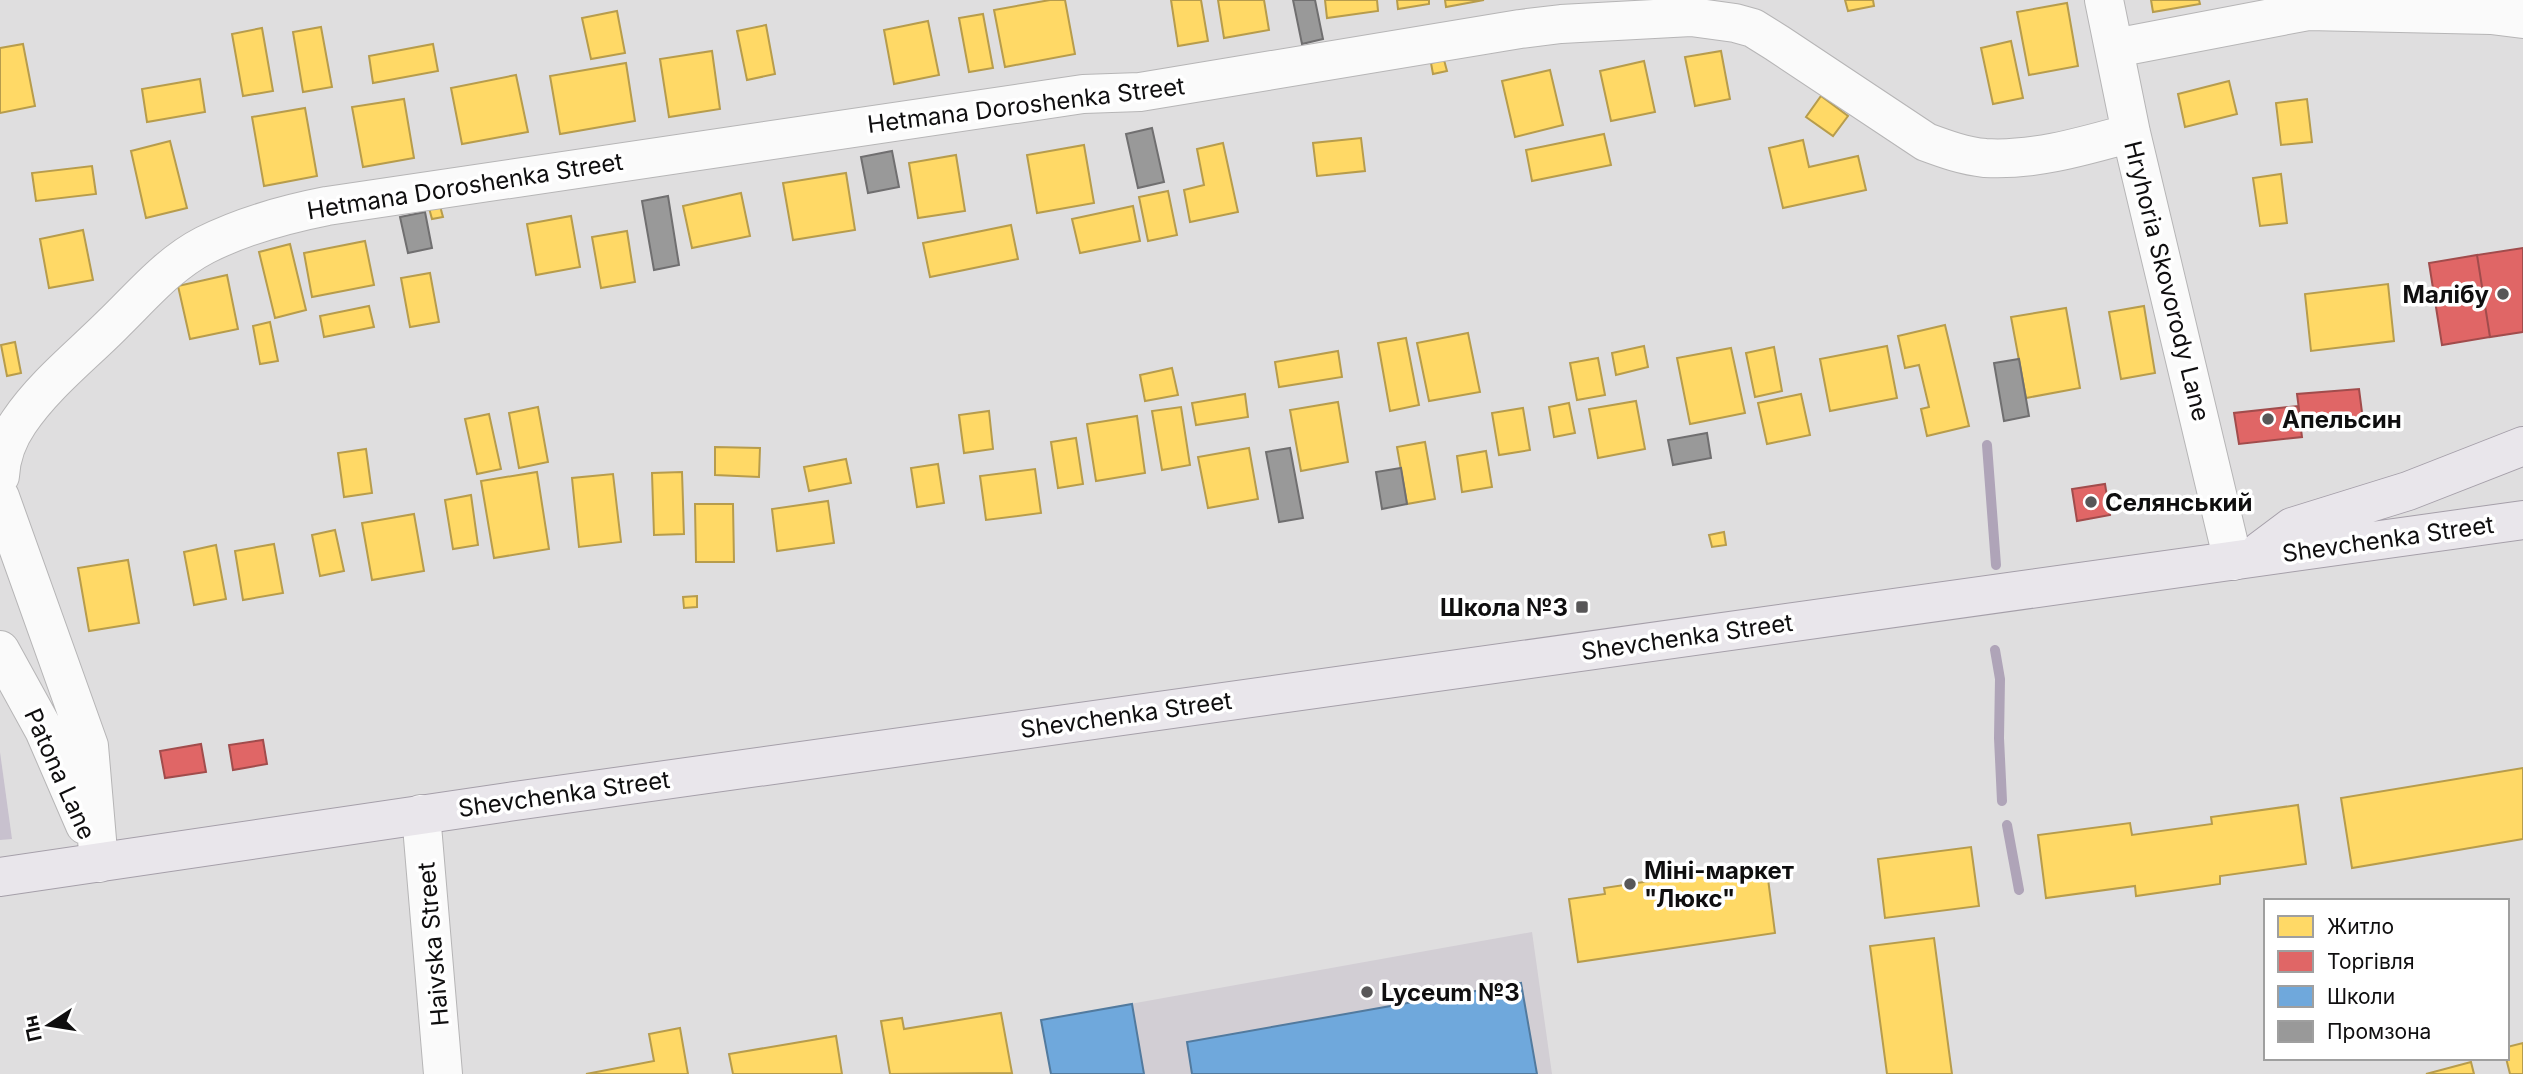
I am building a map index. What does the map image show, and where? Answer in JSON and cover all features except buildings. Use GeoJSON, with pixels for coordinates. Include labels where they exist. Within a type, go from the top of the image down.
{"type":"FeatureCollection","features":[{"type":"Feature","properties":{"kind":"main road","name":"Shevchenka Street"},"geometry":{"type":"LineString","coordinates":[[2243,559],[2292,527],[2407,491],[2523,446]]}},
{"type":"Feature","properties":{"kind":"main road","name":"Shevchenka Street"},"geometry":{"type":"LineString","coordinates":[[2,877],[421,814],[2523,520]]}},
{"type":"Feature","properties":{"kind":"street","name":"Hryhoria Skovorody Lane"},"geometry":{"type":"LineString","coordinates":[[2104,0],[2131,133],[2243,559]]}},
{"type":"Feature","properties":{"kind":"street"},"geometry":{"type":"LineString","coordinates":[[2115,48],[2308,10],[2491,15],[2523,19]]}},
{"type":"Feature","properties":{"kind":"street","name":"Hetmana Doroshenka Street"},"geometry":{"type":"LineString","coordinates":[[0,476],[1,457],[19,422],[81,355],[174,266],[205,245],[285,215],[327,206],[1083,94],[1140,93],[1520,29],[1561,24],[1663,19],[1717,19],[1753,29],[1926,142],[1951,151],[1986,158],[2066,151],[2131,133]]}},
{"type":"Feature","properties":{"kind":"street"},"geometry":{"type":"LineString","coordinates":[[0,498],[89,747],[99,863]]}},
{"type":"Feature","properties":{"kind":"street","name":"Patona Lane"},"geometry":{"type":"LineString","coordinates":[[0,650],[44,730],[77,803],[99,863]]}},
{"type":"Feature","properties":{"kind":"street","name":"Haivska Street"},"geometry":{"type":"LineString","coordinates":[[421,814],[443,1074]]}},
{"type":"Feature","properties":{"kind":"shaded area"},"geometry":{"type":"Polygon","coordinates":[[[0,752],[12,839],[0,840],[0,752]]]}},
{"type":"Feature","properties":{"kind":"shaded area","name":"Lyceum №3"},"geometry":{"type":"Polygon","coordinates":[[[1532,932],[1552,1074],[1051,1074],[1041,1020],[1532,932]]]}},
{"type":"Feature","properties":{"kind":"waterway"},"geometry":{"type":"LineString","coordinates":[[1987,445],[1996,565]]}},
{"type":"Feature","properties":{"kind":"waterway"},"geometry":{"type":"LineString","coordinates":[[1995,650],[2000,679],[2002,801]]}},
{"type":"Feature","properties":{"kind":"waterway"},"geometry":{"type":"LineString","coordinates":[[2007,825],[2019,890]]}},
{"type":"Feature","properties":{"kind":"place","name":"Малібу"},"geometry":{"type":"Point","coordinates":[2503,294]}},
{"type":"Feature","properties":{"kind":"place","name":"Апельсин"},"geometry":{"type":"Point","coordinates":[2268,419]}},
{"type":"Feature","properties":{"kind":"place","name":"Селянський"},"geometry":{"type":"Point","coordinates":[2091,502]}},
{"type":"Feature","properties":{"kind":"place","name":"Школа №3"},"geometry":{"type":"Point","coordinates":[1582,607]}},
{"type":"Feature","properties":{"kind":"place","name":"Міні-маркет \"Люкс\""},"geometry":{"type":"Point","coordinates":[1630,884]}},
{"type":"Feature","properties":{"kind":"place","name":"Lyceum №3"},"geometry":{"type":"Point","coordinates":[1367,992]}}]}
